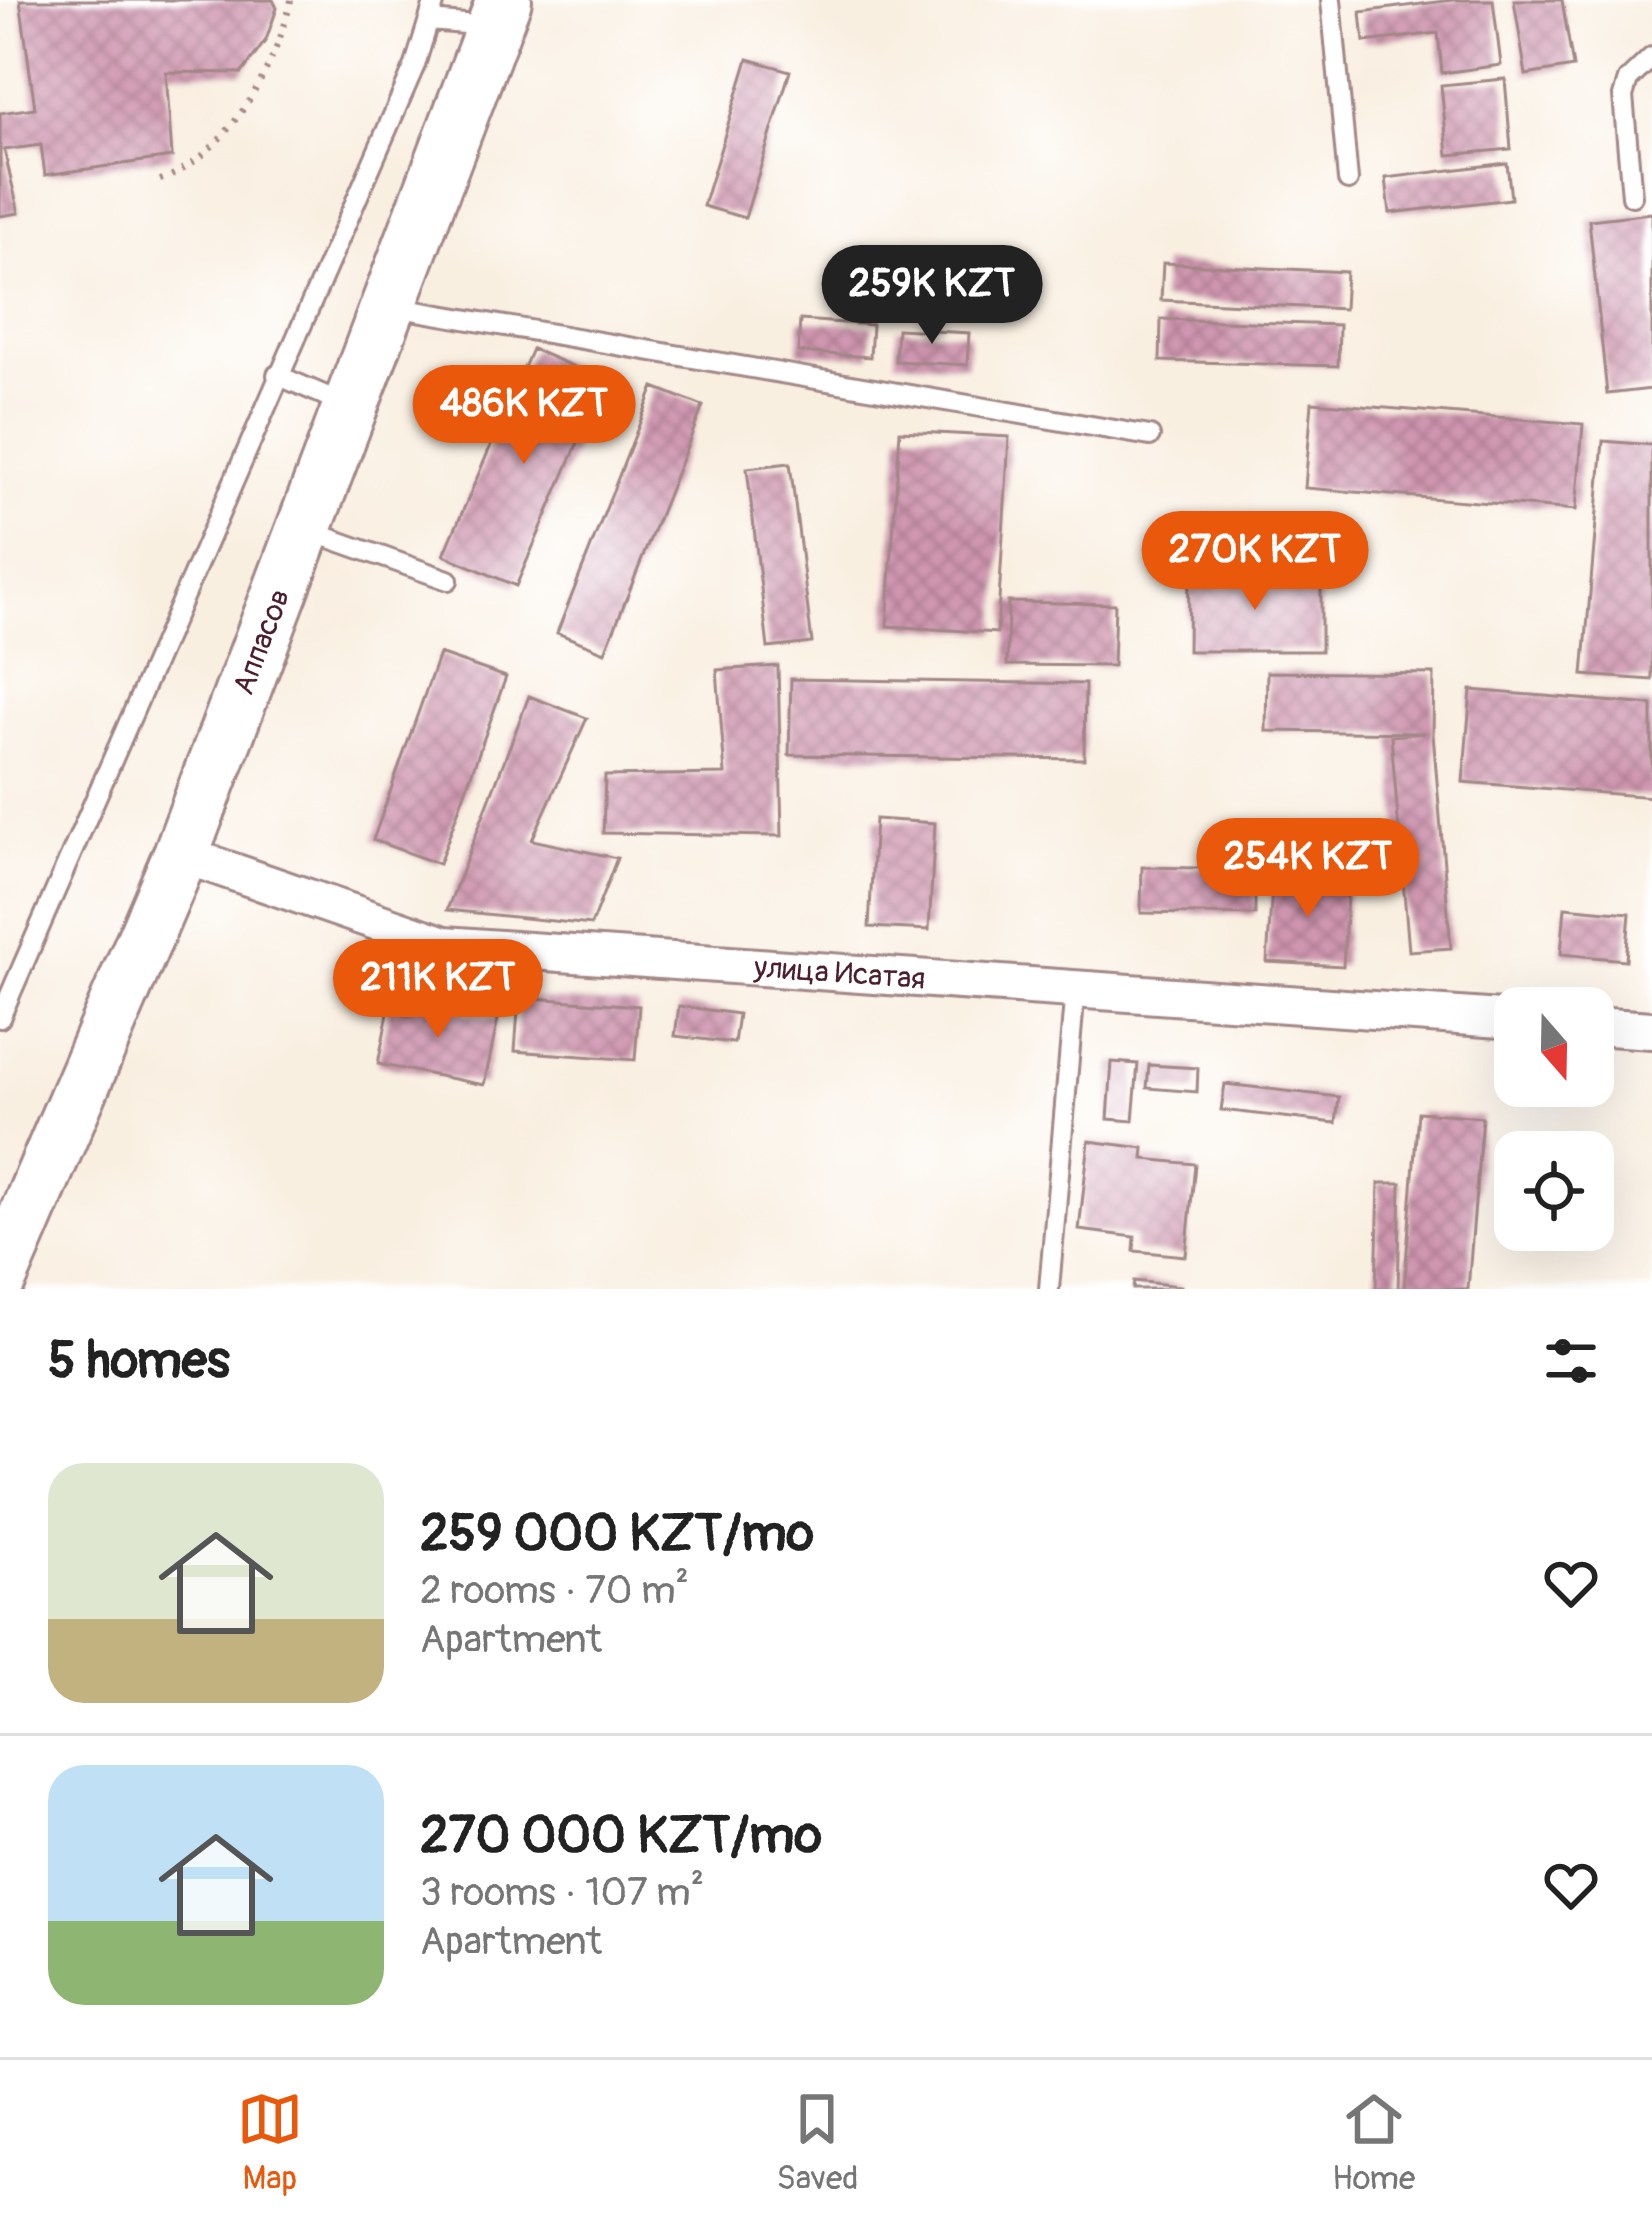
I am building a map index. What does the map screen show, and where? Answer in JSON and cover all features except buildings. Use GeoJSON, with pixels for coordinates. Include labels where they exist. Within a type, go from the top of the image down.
{"type":"FeatureCollection","features":[{"type":"Feature","properties":{"kind":"street","name":"Аппасов"},"geometry":{"type":"LineString","coordinates":[[4,1255],[181,854],[499,13]]}},
{"type":"Feature","properties":{"kind":"street","name":"улица Исатая"},"geometry":{"type":"LineString","coordinates":[[181,854],[445,944],[1494,1019]]}},
{"type":"Feature","properties":{"kind":"street"},"geometry":{"type":"LineString","coordinates":[[1614,1027],[1652,1030]]}},
{"type":"Feature","properties":{"kind":"lane"},"geometry":{"type":"LineString","coordinates":[[0,1018],[415,65],[435,0]]}},
{"type":"Feature","properties":{"kind":"lane"},"geometry":{"type":"LineString","coordinates":[[1331,0],[1348,180]]}},
{"type":"Feature","properties":{"kind":"lane"},"geometry":{"type":"LineString","coordinates":[[429,21],[499,13]]}},
{"type":"Feature","properties":{"kind":"lane"},"geometry":{"type":"LineString","coordinates":[[1632,196],[1623,96],[1628,80],[1652,57]]}},
{"type":"Feature","properties":{"kind":"lane"},"geometry":{"type":"LineString","coordinates":[[389,306],[1150,436]]}},
{"type":"Feature","properties":{"kind":"lane"},"geometry":{"type":"LineString","coordinates":[[278,375],[351,406]]}},
{"type":"Feature","properties":{"kind":"lane"},"geometry":{"type":"LineString","coordinates":[[305,529],[448,580]]}},
{"type":"Feature","properties":{"kind":"lane"},"geometry":{"type":"LineString","coordinates":[[1049,1289],[1075,989]]}},
{"type":"Feature","properties":{"kind":"path"},"geometry":{"type":"LineString","coordinates":[[160,180],[186,171],[252,93],[283,37],[291,0]]}}]}
